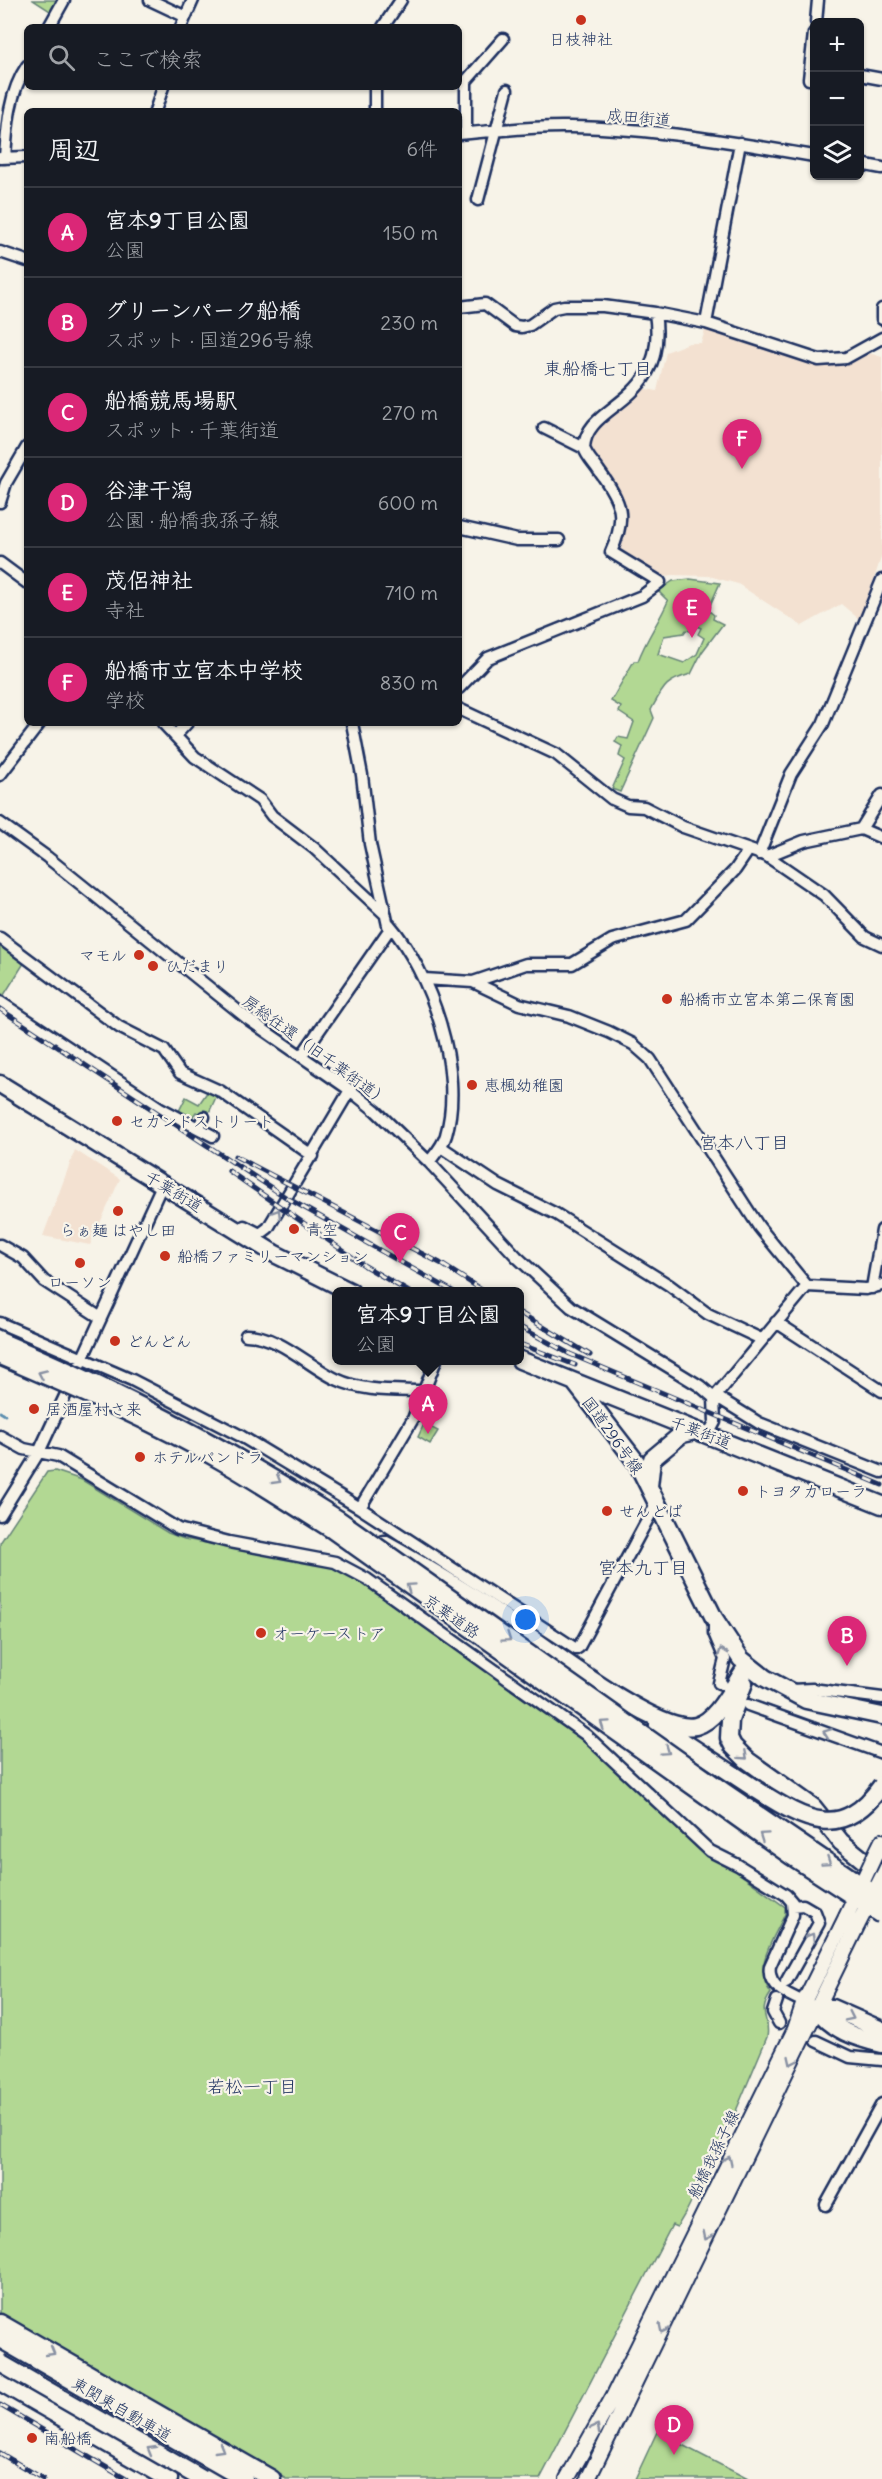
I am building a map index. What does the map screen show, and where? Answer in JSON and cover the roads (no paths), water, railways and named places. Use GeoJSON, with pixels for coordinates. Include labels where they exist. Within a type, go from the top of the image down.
{"type":"FeatureCollection","features":[{"type":"Feature","properties":{"kind":"highway","name":"千葉街道"},"geometry":{"type":"LineString","coordinates":[[0,1084],[294,1264],[341,1287]]}},
{"type":"Feature","properties":{"kind":"highway","name":"京葉道路"},"geometry":{"type":"LineString","coordinates":[[0,1341],[163,1416],[282,1482],[338,1519],[723,1791],[882,1899]]}},
{"type":"Feature","properties":{"kind":"highway","name":"京葉道路"},"geometry":{"type":"LineString","coordinates":[[0,1356],[156,1427],[218,1459],[276,1494],[331,1529],[791,1856],[882,1915]]}},
{"type":"Feature","properties":{"kind":"highway","name":"千葉街道"},"geometry":{"type":"LineString","coordinates":[[524,1362],[882,1505]]}},
{"type":"Feature","properties":{"kind":"highway","name":"国道296号線"},"geometry":{"type":"LineString","coordinates":[[576,1384],[630,1452],[714,1618],[748,1665],[806,1700],[882,1716]]}},
{"type":"Feature","properties":{"kind":"highway","name":"国道296号線"},"geometry":{"type":"LineString","coordinates":[[649,1486],[652,1459],[682,1434],[702,1433]]}},
{"type":"Feature","properties":{"kind":"highway"},"geometry":{"type":"LineString","coordinates":[[338,1519],[433,1571],[796,1814],[822,1822],[837,1821],[861,1810],[882,1785]]}},
{"type":"Feature","properties":{"kind":"highway"},"geometry":{"type":"LineString","coordinates":[[621,1698],[662,1721],[685,1727],[694,1726],[712,1718],[748,1665]]}},
{"type":"Feature","properties":{"kind":"highway"},"geometry":{"type":"LineString","coordinates":[[748,1665],[743,1689],[730,1720],[729,1738],[733,1746],[747,1760],[813,1807],[841,1842],[882,1876]]}},
{"type":"Feature","properties":{"kind":"highway"},"geometry":{"type":"LineString","coordinates":[[791,1856],[882,1923]]}},
{"type":"Feature","properties":{"kind":"highway"},"geometry":{"type":"LineString","coordinates":[[810,2005],[832,2008],[882,2030]]}},
{"type":"Feature","properties":{"kind":"highway"},"geometry":{"type":"LineString","coordinates":[[810,2005],[826,2022],[860,2039],[882,2044]]}},
{"type":"Feature","properties":{"kind":"highway"},"geometry":{"type":"LineString","coordinates":[[0,2323],[272,2479]]}},
{"type":"Feature","properties":{"kind":"highway","name":"東関東自動車道"},"geometry":{"type":"LineString","coordinates":[[0,2339],[244,2479]]}},
{"type":"Feature","properties":{"kind":"highway","name":"東関東自動車道"},"geometry":{"type":"LineString","coordinates":[[0,2362],[201,2479]]}},
{"type":"Feature","properties":{"kind":"highway"},"geometry":{"type":"LineString","coordinates":[[0,2382],[169,2479]]}},
{"type":"Feature","properties":{"kind":"main road","name":"船橋我孫子線"},"geometry":{"type":"LineString","coordinates":[[588,2479],[623,2410],[810,2005],[852,1921],[879,1847]]}},
{"type":"Feature","properties":{"kind":"main road","name":"船橋我孫子線"},"geometry":{"type":"LineString","coordinates":[[852,1921],[882,1876]]}},
{"type":"Feature","properties":{"kind":"main road","name":"船橋我孫子線"},"geometry":{"type":"LineString","coordinates":[[567,2479],[613,2397],[795,2029],[810,2005]]}},
{"type":"Feature","properties":{"kind":"street"},"geometry":{"type":"LineString","coordinates":[[52,24],[64,0]]}},
{"type":"Feature","properties":{"kind":"street"},"geometry":{"type":"LineString","coordinates":[[150,0],[182,21],[193,0]]}},
{"type":"Feature","properties":{"kind":"street"},"geometry":{"type":"LineString","coordinates":[[385,24],[401,0]]}},
{"type":"Feature","properties":{"kind":"street"},"geometry":{"type":"LineString","coordinates":[[816,18],[818,0]]}},
{"type":"Feature","properties":{"kind":"street"},"geometry":{"type":"LineString","coordinates":[[463,134],[466,81],[503,39]]}},
{"type":"Feature","properties":{"kind":"street"},"geometry":{"type":"LineString","coordinates":[[24,71],[18,80],[14,95],[2,158],[24,157]]}},
{"type":"Feature","properties":{"kind":"street"},"geometry":{"type":"LineString","coordinates":[[864,76],[882,80]]}},
{"type":"Feature","properties":{"kind":"street"},"geometry":{"type":"LineString","coordinates":[[156,108],[162,90]]}},
{"type":"Feature","properties":{"kind":"street"},"geometry":{"type":"LineString","coordinates":[[375,90],[375,108]]}},
{"type":"Feature","properties":{"kind":"street"},"geometry":{"type":"LineString","coordinates":[[478,200],[507,90]]}},
{"type":"Feature","properties":{"kind":"street","name":"成田街道"},"geometry":{"type":"LineString","coordinates":[[463,134],[551,127],[617,129],[740,143],[810,155]]}},
{"type":"Feature","properties":{"kind":"street"},"geometry":{"type":"LineString","coordinates":[[706,323],[740,143]]}},
{"type":"Feature","properties":{"kind":"street"},"geometry":{"type":"LineString","coordinates":[[864,165],[882,168]]}},
{"type":"Feature","properties":{"kind":"street"},"geometry":{"type":"LineString","coordinates":[[0,252],[24,260]]}},
{"type":"Feature","properties":{"kind":"street"},"geometry":{"type":"LineString","coordinates":[[462,307],[485,304],[515,326],[522,327],[530,325],[554,308],[564,306],[603,306],[655,313],[706,323],[819,360],[846,358],[882,338]]}},
{"type":"Feature","properties":{"kind":"street"},"geometry":{"type":"LineString","coordinates":[[882,309],[882,319]]}},
{"type":"Feature","properties":{"kind":"street"},"geometry":{"type":"LineString","coordinates":[[584,448],[591,428],[606,413],[634,392],[645,378],[655,347],[655,313]]}},
{"type":"Feature","properties":{"kind":"street"},"geometry":{"type":"LineString","coordinates":[[462,685],[488,658],[636,599],[660,582],[611,552],[623,521],[622,510],[611,487],[584,448],[544,428]]}},
{"type":"Feature","properties":{"kind":"street"},"geometry":{"type":"LineString","coordinates":[[0,502],[3,480],[24,451]]}},
{"type":"Feature","properties":{"kind":"street"},"geometry":{"type":"LineString","coordinates":[[462,528],[517,540],[560,540]]}},
{"type":"Feature","properties":{"kind":"street"},"geometry":{"type":"LineString","coordinates":[[0,563],[24,581]]}},
{"type":"Feature","properties":{"kind":"street"},"geometry":{"type":"LineString","coordinates":[[758,854],[791,774],[823,724],[882,580]]}},
{"type":"Feature","properties":{"kind":"street"},"geometry":{"type":"LineString","coordinates":[[462,710],[556,754],[612,799],[628,806],[644,807],[683,827],[758,854],[824,895],[865,937],[882,945]]}},
{"type":"Feature","properties":{"kind":"street"},"geometry":{"type":"LineString","coordinates":[[0,775],[38,726]]}},
{"type":"Feature","properties":{"kind":"street"},"geometry":{"type":"LineString","coordinates":[[166,726],[195,757],[260,800],[272,816],[314,848],[388,920],[402,939],[424,979],[444,1034],[450,1066],[448,1122],[441,1147],[429,1162]]}},
{"type":"Feature","properties":{"kind":"street"},"geometry":{"type":"LineString","coordinates":[[175,736],[184,726]]}},
{"type":"Feature","properties":{"kind":"street"},"geometry":{"type":"LineString","coordinates":[[302,1055],[387,935],[388,920],[370,844],[362,775],[353,726]]}},
{"type":"Feature","properties":{"kind":"street"},"geometry":{"type":"LineString","coordinates":[[861,829],[882,795]]}},
{"type":"Feature","properties":{"kind":"street","name":"房総往還（旧千葉街道）"},"geometry":{"type":"LineString","coordinates":[[0,823],[47,857],[248,1019],[350,1090],[429,1162],[501,1241],[571,1307],[700,1386],[715,1398],[759,1423],[882,1472]]}},
{"type":"Feature","properties":{"kind":"street"},"geometry":{"type":"LineString","coordinates":[[472,982],[526,964],[572,964],[612,940],[687,920],[735,870],[758,854],[861,829],[882,838]]}},
{"type":"Feature","properties":{"kind":"street"},"geometry":{"type":"LineString","coordinates":[[0,938],[120,1027],[164,1050],[180,1073],[220,1091],[313,1156]]}},
{"type":"Feature","properties":{"kind":"street"},"geometry":{"type":"LineString","coordinates":[[424,979],[472,982],[519,1004],[569,1016],[633,1044],[650,1059],[759,1227],[807,1286]]}},
{"type":"Feature","properties":{"kind":"street"},"geometry":{"type":"LineString","coordinates":[[0,1002],[160,1108],[213,1136]]}},
{"type":"Feature","properties":{"kind":"street"},"geometry":{"type":"LineString","coordinates":[[215,1215],[223,1213],[255,1233],[264,1233],[313,1156],[350,1090]]}},
{"type":"Feature","properties":{"kind":"street"},"geometry":{"type":"LineString","coordinates":[[198,1128],[204,1117]]}},
{"type":"Feature","properties":{"kind":"street"},"geometry":{"type":"LineString","coordinates":[[441,1147],[498,1185],[556,1214],[669,1284],[708,1314],[761,1339]]}},
{"type":"Feature","properties":{"kind":"street"},"geometry":{"type":"LineString","coordinates":[[2,1508],[39,1452],[162,1185]]}},
{"type":"Feature","properties":{"kind":"street"},"geometry":{"type":"LineString","coordinates":[[702,1433],[715,1422],[715,1398],[761,1339],[807,1286],[877,1286],[882,1230]]}},
{"type":"Feature","properties":{"kind":"street"},"geometry":{"type":"LineString","coordinates":[[0,1245],[23,1258],[44,1281],[101,1318]]}},
{"type":"Feature","properties":{"kind":"street"},"geometry":{"type":"LineString","coordinates":[[776,1322],[882,1391]]}},
{"type":"Feature","properties":{"kind":"street"},"geometry":{"type":"LineString","coordinates":[[0,1323],[187,1407],[360,1508],[576,1648],[579,1647],[657,1502]]}},
{"type":"Feature","properties":{"kind":"street"},"geometry":{"type":"LineString","coordinates":[[246,1335],[261,1337],[351,1385],[367,1389],[422,1391]]}},
{"type":"Feature","properties":{"kind":"street"},"geometry":{"type":"LineString","coordinates":[[360,1508],[413,1419],[434,1365]]}},
{"type":"Feature","properties":{"kind":"street"},"geometry":{"type":"LineString","coordinates":[[0,1436],[24,1449],[58,1456],[178,1529],[238,1544],[335,1562],[367,1579],[586,1735],[710,1851],[786,1895],[794,1906],[793,1916],[769,1971],[773,1984],[810,2005]]}},
{"type":"Feature","properties":{"kind":"street"},"geometry":{"type":"LineString","coordinates":[[714,1618],[714,1633],[726,1659],[719,1683],[722,1684]]}},
{"type":"Feature","properties":{"kind":"street"},"geometry":{"type":"LineString","coordinates":[[788,1690],[812,1689],[882,1698]]}},
{"type":"Feature","properties":{"kind":"street"},"geometry":{"type":"LineString","coordinates":[[748,1705],[882,1752]]}},
{"type":"Feature","properties":{"kind":"street"},"geometry":{"type":"LineString","coordinates":[[786,1982],[819,1923],[818,1915],[811,1910],[803,1905],[794,1906]]}},
{"type":"Feature","properties":{"kind":"street"},"geometry":{"type":"LineString","coordinates":[[777,2000],[773,2012],[779,2023]]}},
{"type":"Feature","properties":{"kind":"street"},"geometry":{"type":"LineString","coordinates":[[816,2041],[850,2056],[882,2060]]}},
{"type":"Feature","properties":{"kind":"street"},"geometry":{"type":"LineString","coordinates":[[826,2205],[882,2104]]}},
{"type":"Feature","properties":{"kind":"street"},"geometry":{"type":"LineString","coordinates":[[0,2355],[13,2365],[28,2399]]}},
{"type":"Feature","properties":{"kind":"waterway"},"geometry":{"type":"LineString","coordinates":[[0,1412],[5,1415]]}},
{"type":"Feature","properties":{"kind":"railway"},"geometry":{"type":"LineString","coordinates":[[0,1009],[287,1198],[445,1287]]}},
{"type":"Feature","properties":{"kind":"railway"},"geometry":{"type":"LineString","coordinates":[[235,1156],[440,1263],[477,1287]]}},
{"type":"Feature","properties":{"kind":"railway"},"geometry":{"type":"LineString","coordinates":[[229,1171],[365,1266],[401,1287]]}},
{"type":"Feature","properties":{"kind":"railway"},"geometry":{"type":"LineString","coordinates":[[524,1315],[590,1355]]}},
{"type":"Feature","properties":{"kind":"railway"},"geometry":{"type":"LineString","coordinates":[[524,1329],[570,1354],[882,1485]]}},
{"type":"Feature","properties":{"kind":"railway"},"geometry":{"type":"LineString","coordinates":[[524,1346],[575,1365]]}},
{"type":"Feature","properties":{"kind":"railway"},"geometry":{"type":"LineString","coordinates":[[0,2405],[126,2479]]}},
{"type":"Feature","properties":{"kind":"railway"},"geometry":{"type":"LineString","coordinates":[[0,2453],[43,2479]]}},
{"type":"Feature","properties":{"kind":"place","name":"日枝神社"},"geometry":{"type":"Point","coordinates":[581,20]}},
{"type":"Feature","properties":{"kind":"place","name":"船橋市立宮本中学校"},"geometry":{"type":"Point","coordinates":[742,469]}},
{"type":"Feature","properties":{"kind":"place","name":"茂侶神社"},"geometry":{"type":"Point","coordinates":[692,638]}},
{"type":"Feature","properties":{"kind":"place","name":"マモル"},"geometry":{"type":"Point","coordinates":[139,955]}},
{"type":"Feature","properties":{"kind":"place","name":"ひだまり"},"geometry":{"type":"Point","coordinates":[153,966]}},
{"type":"Feature","properties":{"kind":"place","name":"船橋市立宮本第二保育園"},"geometry":{"type":"Point","coordinates":[667,999]}},
{"type":"Feature","properties":{"kind":"place","name":"恵楓幼稚園"},"geometry":{"type":"Point","coordinates":[472,1085]}},
{"type":"Feature","properties":{"kind":"place","name":"セカンドストリート"},"geometry":{"type":"Point","coordinates":[117,1121]}},
{"type":"Feature","properties":{"kind":"place","name":"らぁ麺 はやし田"},"geometry":{"type":"Point","coordinates":[118,1211]}},
{"type":"Feature","properties":{"kind":"place","name":"青空"},"geometry":{"type":"Point","coordinates":[294,1229]}},
{"type":"Feature","properties":{"kind":"place","name":"船橋ファミリーマンション"},"geometry":{"type":"Point","coordinates":[165,1256]}},
{"type":"Feature","properties":{"kind":"place","name":"ローソン"},"geometry":{"type":"Point","coordinates":[80,1263]}},
{"type":"Feature","properties":{"kind":"place","name":"船橋競馬場駅"},"geometry":{"type":"Point","coordinates":[400,1263]}},
{"type":"Feature","properties":{"kind":"place","name":"どんどん"},"geometry":{"type":"Point","coordinates":[115,1341]}},
{"type":"Feature","properties":{"kind":"place","name":"居酒屋村さ来"},"geometry":{"type":"Point","coordinates":[34,1409]}},
{"type":"Feature","properties":{"kind":"place","name":"宮本9丁目公園"},"geometry":{"type":"Point","coordinates":[428,1434]}},
{"type":"Feature","properties":{"kind":"place","name":"ホテルパンドラ"},"geometry":{"type":"Point","coordinates":[140,1457]}},
{"type":"Feature","properties":{"kind":"place","name":"トヨタカローラ"},"geometry":{"type":"Point","coordinates":[743,1491]}},
{"type":"Feature","properties":{"kind":"place","name":"せんどば"},"geometry":{"type":"Point","coordinates":[607,1511]}},
{"type":"Feature","properties":{"kind":"place","name":"オーケーストア"},"geometry":{"type":"Point","coordinates":[261,1633]}},
{"type":"Feature","properties":{"kind":"place","name":"グリーンパーク船橋"},"geometry":{"type":"Point","coordinates":[847,1666]}},
{"type":"Feature","properties":{"kind":"place","name":"南船橋"},"geometry":{"type":"Point","coordinates":[32,2438]}},
{"type":"Feature","properties":{"kind":"place","name":"谷津干潟"},"geometry":{"type":"Point","coordinates":[674,2455]}},
{"type":"Feature","properties":{"kind":"district","name":"東船橋七丁目"},"geometry":{"type":"Point","coordinates":[598,368]}},
{"type":"Feature","properties":{"kind":"district","name":"宮本八丁目"},"geometry":{"type":"Point","coordinates":[744,1142]}},
{"type":"Feature","properties":{"kind":"district","name":"宮本九丁目"},"geometry":{"type":"Point","coordinates":[643,1567]}},
{"type":"Feature","properties":{"kind":"district","name":"若松一丁目"},"geometry":{"type":"Point","coordinates":[252,2086]}}]}
